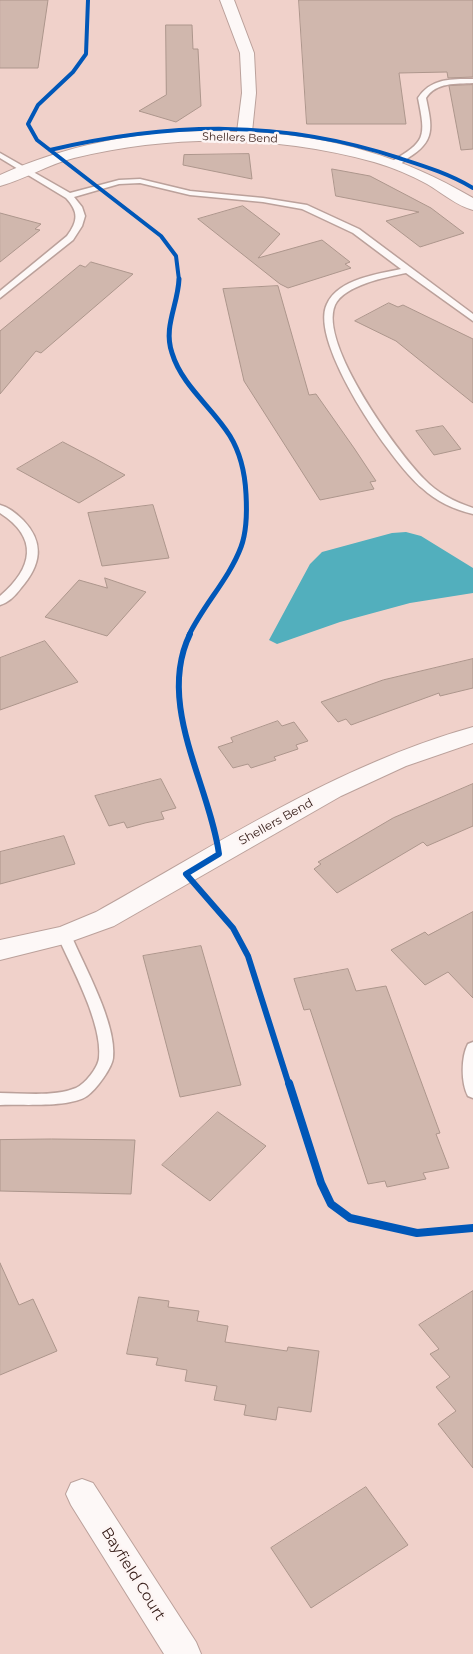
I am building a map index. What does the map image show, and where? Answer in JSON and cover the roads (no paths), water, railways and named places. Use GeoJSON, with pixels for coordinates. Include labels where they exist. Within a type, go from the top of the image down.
{"type":"FeatureCollection","features":[{"type":"Feature","properties":{"kind":"street"},"geometry":{"type":"LineString","coordinates":[[227,0],[247,53],[249,93],[244,136]]}},
{"type":"Feature","properties":{"kind":"street","name":"Shellers Bend"},"geometry":{"type":"LineString","coordinates":[[0,181],[75,152],[119,144],[171,138],[244,136],[326,146],[394,164],[446,188],[473,205]]}},
{"type":"Feature","properties":{"kind":"street","name":"Shellers Bend"},"geometry":{"type":"LineString","coordinates":[[0,950],[64,935],[105,918],[333,790],[398,760],[473,734]]}},
{"type":"Feature","properties":{"kind":"street","name":"Bayfield Court"},"geometry":{"type":"LineString","coordinates":[[82,1494],[184,1654]]}},
{"type":"Feature","properties":{"kind":"lane"},"geometry":{"type":"LineString","coordinates":[[394,164],[413,153],[428,139],[429,129],[422,98],[428,89],[444,83],[473,81]]}},
{"type":"Feature","properties":{"kind":"lane"},"geometry":{"type":"LineString","coordinates":[[0,155],[68,196],[78,205],[82,216],[80,226],[70,238],[0,296]]}},
{"type":"Feature","properties":{"kind":"lane"},"geometry":{"type":"LineString","coordinates":[[68,196],[120,182],[140,181],[183,192],[285,203],[322,214],[340,222],[473,318]]}},
{"type":"Feature","properties":{"kind":"lane"},"geometry":{"type":"LineString","coordinates":[[406,270],[366,281],[341,294],[332,304],[327,315],[328,330],[341,367],[352,387],[410,469],[432,491],[449,501],[473,511]]}},
{"type":"Feature","properties":{"kind":"lane"},"geometry":{"type":"LineString","coordinates":[[0,508],[24,527],[31,539],[33,550],[32,563],[25,578],[0,602]]}},
{"type":"Feature","properties":{"kind":"lane"},"geometry":{"type":"LineString","coordinates":[[0,1099],[58,1098],[82,1092],[96,1078],[106,1059],[104,1034],[96,1008],[64,935]]}},
{"type":"Feature","properties":{"kind":"lane"},"geometry":{"type":"LineString","coordinates":[[473,1048],[470,1074],[473,1092]]}},
{"type":"Feature","properties":{"kind":"water"},"geometry":{"type":"Polygon","coordinates":[[[406,532],[421,536],[473,568],[473,593],[410,603],[340,622],[277,644],[269,640],[310,564],[322,552],[392,533],[406,532]]]}}]}
